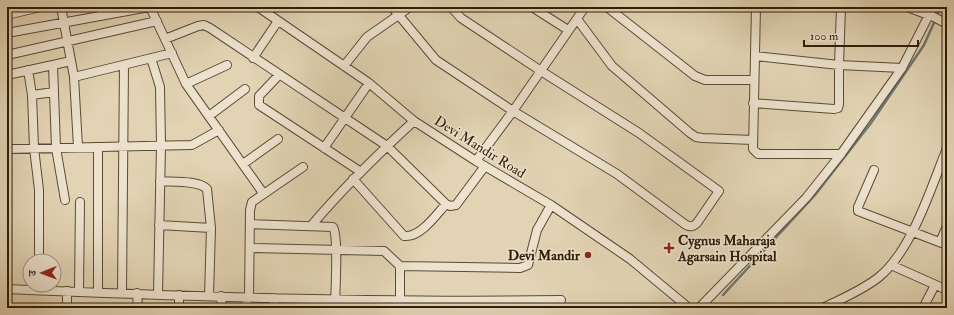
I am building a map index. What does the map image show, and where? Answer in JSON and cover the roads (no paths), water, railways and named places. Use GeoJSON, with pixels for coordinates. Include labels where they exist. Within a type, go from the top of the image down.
{"type":"FeatureCollection","features":[{"type":"Feature","properties":{"kind":"street"},"geometry":{"type":"LineString","coordinates":[[7,15],[18,9],[40,7]]}},
{"type":"Feature","properties":{"kind":"street"},"geometry":{"type":"LineString","coordinates":[[61,7],[74,77],[78,147]]}},
{"type":"Feature","properties":{"kind":"street","name":"Devi Mandir Road"},"geometry":{"type":"LineString","coordinates":[[258,7],[369,83],[414,121],[476,161],[551,205],[630,259],[689,308]]}},
{"type":"Feature","properties":{"kind":"street"},"geometry":{"type":"LineString","coordinates":[[392,7],[436,60],[513,111],[617,174],[686,225],[690,227],[697,223],[719,191],[639,133],[461,18],[451,7]]}},
{"type":"Feature","properties":{"kind":"street"},"geometry":{"type":"LineString","coordinates":[[344,66],[366,37],[410,7]]}},
{"type":"Feature","properties":{"kind":"street"},"geometry":{"type":"LineString","coordinates":[[532,7],[568,30]]}},
{"type":"Feature","properties":{"kind":"street"},"geometry":{"type":"LineString","coordinates":[[476,161],[513,111],[585,7]]}},
{"type":"Feature","properties":{"kind":"street"},"geometry":{"type":"LineString","coordinates":[[607,7],[688,72],[699,78],[705,80],[754,80]]}},
{"type":"Feature","properties":{"kind":"street"},"geometry":{"type":"LineString","coordinates":[[756,7],[753,104],[754,149],[758,154],[841,154]]}},
{"type":"Feature","properties":{"kind":"street"},"geometry":{"type":"LineString","coordinates":[[753,104],[836,109],[839,104],[838,64],[841,7]]}},
{"type":"Feature","properties":{"kind":"street"},"geometry":{"type":"LineString","coordinates":[[699,308],[806,198],[841,154],[902,68],[932,16],[934,7]]}},
{"type":"Feature","properties":{"kind":"street"},"geometry":{"type":"LineString","coordinates":[[7,33],[152,8],[186,84],[263,193]]}},
{"type":"Feature","properties":{"kind":"street"},"geometry":{"type":"LineString","coordinates":[[912,8],[947,23]]}},
{"type":"Feature","properties":{"kind":"street"},"geometry":{"type":"LineString","coordinates":[[577,19],[612,66],[690,133],[696,137],[702,138],[753,140]]}},
{"type":"Feature","properties":{"kind":"street"},"geometry":{"type":"LineString","coordinates":[[7,55],[157,21]]}},
{"type":"Feature","properties":{"kind":"street"},"geometry":{"type":"LineString","coordinates":[[253,58],[278,21]]}},
{"type":"Feature","properties":{"kind":"street"},"geometry":{"type":"LineString","coordinates":[[165,38],[198,26],[210,28],[387,146],[446,204],[450,206],[456,205],[485,166]]}},
{"type":"Feature","properties":{"kind":"street"},"geometry":{"type":"LineString","coordinates":[[74,77],[172,53]]}},
{"type":"Feature","properties":{"kind":"street"},"geometry":{"type":"LineString","coordinates":[[755,56],[838,64],[902,68]]}},
{"type":"Feature","properties":{"kind":"street"},"geometry":{"type":"LineString","coordinates":[[151,58],[160,87],[161,146],[158,294]]}},
{"type":"Feature","properties":{"kind":"street"},"geometry":{"type":"LineString","coordinates":[[7,75],[71,61]]}},
{"type":"Feature","properties":{"kind":"street"},"geometry":{"type":"LineString","coordinates":[[53,65],[56,148],[65,200]]}},
{"type":"Feature","properties":{"kind":"street"},"geometry":{"type":"LineString","coordinates":[[122,293],[124,65]]}},
{"type":"Feature","properties":{"kind":"street"},"geometry":{"type":"LineString","coordinates":[[186,84],[227,65]]}},
{"type":"Feature","properties":{"kind":"street"},"geometry":{"type":"LineString","coordinates":[[28,70],[32,95],[34,148],[39,190],[39,253]]}},
{"type":"Feature","properties":{"kind":"street"},"geometry":{"type":"LineString","coordinates":[[279,75],[260,96],[259,105],[360,172]]}},
{"type":"Feature","properties":{"kind":"street"},"geometry":{"type":"LineString","coordinates":[[324,148],[369,83]]}},
{"type":"Feature","properties":{"kind":"street"},"geometry":{"type":"LineString","coordinates":[[209,116],[245,89]]}},
{"type":"Feature","properties":{"kind":"street"},"geometry":{"type":"LineString","coordinates":[[32,95],[54,92]]}},
{"type":"Feature","properties":{"kind":"street"},"geometry":{"type":"LineString","coordinates":[[311,226],[353,179],[414,121]]}},
{"type":"Feature","properties":{"kind":"street"},"geometry":{"type":"LineString","coordinates":[[7,149],[192,145],[219,130]]}},
{"type":"Feature","properties":{"kind":"street"},"geometry":{"type":"LineString","coordinates":[[243,164],[278,139]]}},
{"type":"Feature","properties":{"kind":"street"},"geometry":{"type":"LineString","coordinates":[[98,147],[98,292]]}},
{"type":"Feature","properties":{"kind":"street"},"geometry":{"type":"LineString","coordinates":[[822,308],[877,278],[892,265],[912,232],[947,148]]}},
{"type":"Feature","properties":{"kind":"street"},"geometry":{"type":"LineString","coordinates":[[247,308],[250,210],[252,202],[303,166]]}},
{"type":"Feature","properties":{"kind":"street"},"geometry":{"type":"LineString","coordinates":[[874,170],[858,207],[858,211],[944,244],[947,226]]}},
{"type":"Feature","properties":{"kind":"street"},"geometry":{"type":"LineString","coordinates":[[353,179],[404,236],[411,236],[418,233],[446,204]]}},
{"type":"Feature","properties":{"kind":"street"},"geometry":{"type":"LineString","coordinates":[[160,181],[204,185],[207,189],[209,196],[211,228],[209,296]]}},
{"type":"Feature","properties":{"kind":"street"},"geometry":{"type":"LineString","coordinates":[[78,291],[80,202]]}},
{"type":"Feature","properties":{"kind":"street"},"geometry":{"type":"LineString","coordinates":[[250,248],[384,251],[400,266],[520,268],[528,265],[537,230],[551,205]]}},
{"type":"Feature","properties":{"kind":"street"},"geometry":{"type":"LineString","coordinates":[[250,224],[333,227],[335,230],[336,250],[335,308]]}},
{"type":"Feature","properties":{"kind":"street"},"geometry":{"type":"LineString","coordinates":[[160,225],[211,228]]}},
{"type":"Feature","properties":{"kind":"street"},"geometry":{"type":"LineString","coordinates":[[892,265],[947,290]]}},
{"type":"Feature","properties":{"kind":"street"},"geometry":{"type":"LineString","coordinates":[[400,266],[400,304]]}},
{"type":"Feature","properties":{"kind":"street"},"geometry":{"type":"LineString","coordinates":[[923,308],[935,285]]}},
{"type":"Feature","properties":{"kind":"street"},"geometry":{"type":"LineString","coordinates":[[7,289],[22,289]]}},
{"type":"Feature","properties":{"kind":"street"},"geometry":{"type":"LineString","coordinates":[[62,290],[335,299],[400,304],[561,300]]}},
{"type":"Feature","properties":{"kind":"street"},"geometry":{"type":"LineString","coordinates":[[67,291],[67,308]]}},
{"type":"Feature","properties":{"kind":"street"},"geometry":{"type":"LineString","coordinates":[[137,293],[138,308]]}},
{"type":"Feature","properties":{"kind":"street"},"geometry":{"type":"LineString","coordinates":[[179,295],[179,308]]}},
{"type":"Feature","properties":{"kind":"street"},"geometry":{"type":"LineString","coordinates":[[221,296],[222,308]]}},
{"type":"Feature","properties":{"kind":"street"},"geometry":{"type":"LineString","coordinates":[[274,298],[274,308]]}},
{"type":"Feature","properties":{"kind":"waterway"},"geometry":{"type":"LineString","coordinates":[[723,295],[815,195],[871,123],[924,45],[941,7]]}},
{"type":"Feature","properties":{"kind":"place","name":"Cygnus Maharaja Agarsain Hospital"},"geometry":{"type":"Point","coordinates":[669,248]}},
{"type":"Feature","properties":{"kind":"place","name":"Devi Mandir"},"geometry":{"type":"Point","coordinates":[588,255]}}]}
